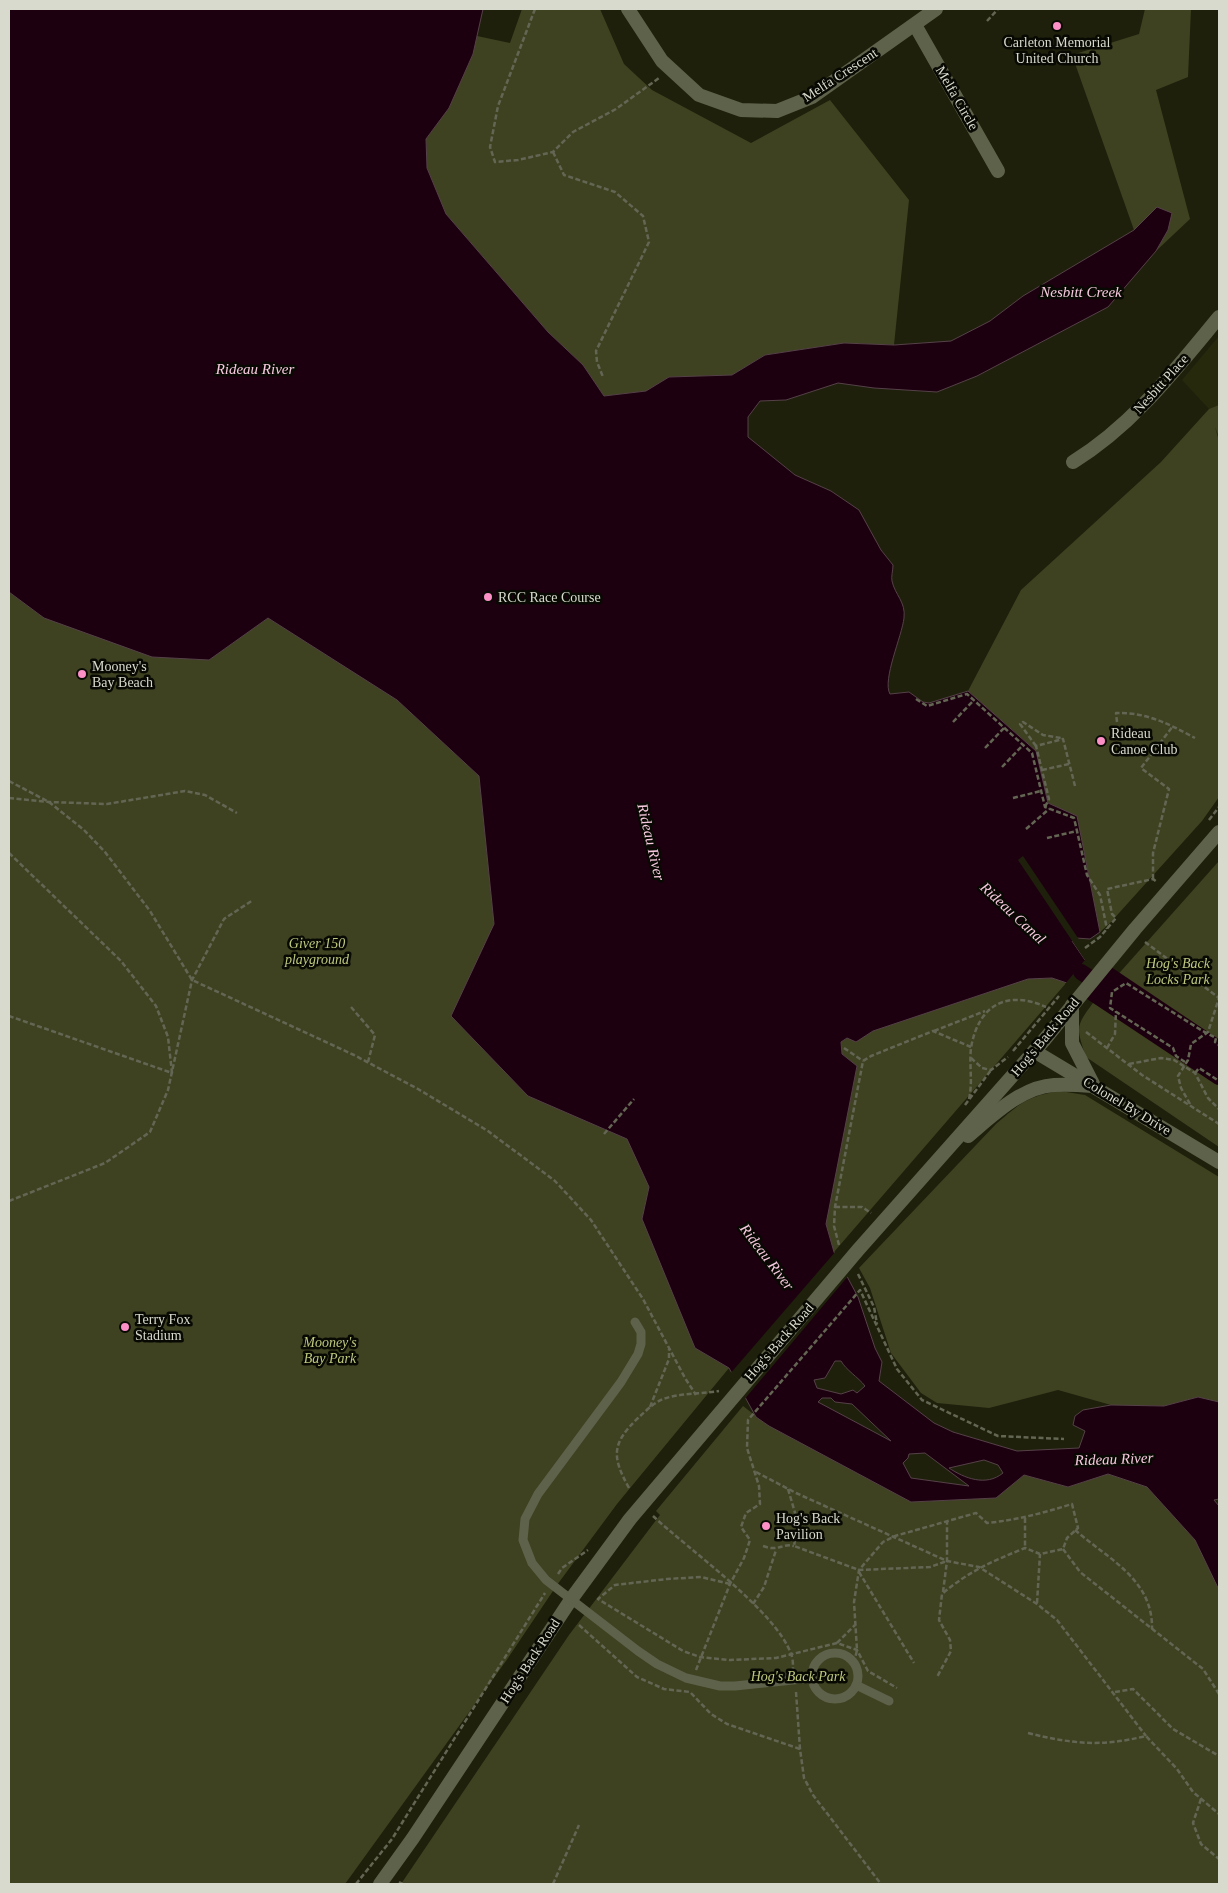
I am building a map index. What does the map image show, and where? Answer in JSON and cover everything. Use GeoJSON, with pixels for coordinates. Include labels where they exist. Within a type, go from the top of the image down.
{"type":"FeatureCollection","features":[{"type":"Feature","properties":{"kind":"main road","name":"Melfa Crescent"},"geometry":{"type":"LineString","coordinates":[[628,9],[662,61],[699,95],[741,110],[777,111],[812,97],[936,9]]}},
{"type":"Feature","properties":{"kind":"main road","name":"Melfa Circle"},"geometry":{"type":"LineString","coordinates":[[915,25],[998,171]]}},
{"type":"Feature","properties":{"kind":"main road","name":"Nesbitt Place"},"geometry":{"type":"LineString","coordinates":[[1073,462],[1100,446],[1148,402],[1219,316]]}},
{"type":"Feature","properties":{"kind":"main road","name":"Hog's Back Road"},"geometry":{"type":"LineString","coordinates":[[380,1884],[414,1838],[572,1598],[630,1519],[723,1407],[858,1250],[1034,1051],[1135,929],[1219,832]]}},
{"type":"Feature","properties":{"kind":"main road"},"geometry":{"type":"LineString","coordinates":[[936,1162],[1005,1106],[1034,1090],[1053,1085],[1094,1086],[1072,1043],[1072,1005]]}},
{"type":"Feature","properties":{"kind":"main road","name":"Colonel By Drive"},"geometry":{"type":"LineString","coordinates":[[1034,1051],[1219,1162]]}},
{"type":"Feature","properties":{"kind":"lane"},"geometry":{"type":"LineString","coordinates":[[635,1322],[641,1332],[641,1344],[638,1354],[621,1382],[538,1494],[524,1519],[523,1540],[527,1553],[538,1572],[551,1583],[657,1664],[686,1678],[720,1686],[795,1682],[812,1678]]}},
{"type":"Feature","properties":{"kind":"lane"},"geometry":{"type":"LineString","coordinates":[[842,1654],[854,1663],[858,1678],[856,1685],[846,1696],[831,1698],[818,1692],[812,1678],[816,1664],[827,1655],[842,1654]]}},
{"type":"Feature","properties":{"kind":"lane"},"geometry":{"type":"LineString","coordinates":[[856,1685],[889,1701]]}},
{"type":"Feature","properties":{"kind":"path"},"geometry":{"type":"LineString","coordinates":[[535,9],[498,106],[490,147],[495,162],[518,160],[553,152],[574,132],[616,109],[671,70]]}},
{"type":"Feature","properties":{"kind":"path"},"geometry":{"type":"LineString","coordinates":[[987,21],[998,9]]}},
{"type":"Feature","properties":{"kind":"path"},"geometry":{"type":"LineString","coordinates":[[553,152],[564,175],[615,192],[643,216],[649,242],[596,351],[597,362],[603,377]]}},
{"type":"Feature","properties":{"kind":"path"},"geometry":{"type":"LineString","coordinates":[[916,699],[927,706],[967,694],[1023,745],[1032,756],[1045,807]]}},
{"type":"Feature","properties":{"kind":"path"},"geometry":{"type":"LineString","coordinates":[[953,722],[974,700]]}},
{"type":"Feature","properties":{"kind":"path"},"geometry":{"type":"LineString","coordinates":[[1117,722],[1116,714],[1133,713],[1162,720],[1195,738]]}},
{"type":"Feature","properties":{"kind":"path"},"geometry":{"type":"LineString","coordinates":[[1045,807],[1049,799],[1036,746],[1020,724],[1023,722],[1043,735],[1062,739]]}},
{"type":"Feature","properties":{"kind":"path"},"geometry":{"type":"LineString","coordinates":[[1152,879],[1154,853],[1169,789],[1141,768],[1173,726]]}},
{"type":"Feature","properties":{"kind":"path"},"geometry":{"type":"LineString","coordinates":[[985,748],[1004,728]]}},
{"type":"Feature","properties":{"kind":"path"},"geometry":{"type":"LineString","coordinates":[[1036,746],[1062,739]]}},
{"type":"Feature","properties":{"kind":"path"},"geometry":{"type":"LineString","coordinates":[[1062,739],[1075,786]]}},
{"type":"Feature","properties":{"kind":"path"},"geometry":{"type":"LineString","coordinates":[[1002,766],[1023,745]]}},
{"type":"Feature","properties":{"kind":"path"},"geometry":{"type":"LineString","coordinates":[[1032,756],[1038,754]]}},
{"type":"Feature","properties":{"kind":"path"},"geometry":{"type":"LineString","coordinates":[[1042,770],[1069,764]]}},
{"type":"Feature","properties":{"kind":"path"},"geometry":{"type":"LineString","coordinates":[[9,781],[49,802],[84,830],[114,862],[150,911],[192,980],[239,1000],[368,1062],[488,1130],[555,1181],[591,1220],[644,1299],[696,1395]]}},
{"type":"Feature","properties":{"kind":"path"},"geometry":{"type":"LineString","coordinates":[[1013,798],[1041,790]]}},
{"type":"Feature","properties":{"kind":"path"},"geometry":{"type":"LineString","coordinates":[[9,798],[49,802],[128,802],[185,792],[205,795],[237,813]]}},
{"type":"Feature","properties":{"kind":"path"},"geometry":{"type":"LineString","coordinates":[[1045,807],[1074,818],[1087,875],[1100,895],[1107,929]]}},
{"type":"Feature","properties":{"kind":"path"},"geometry":{"type":"LineString","coordinates":[[1026,829],[1049,808]]}},
{"type":"Feature","properties":{"kind":"path"},"geometry":{"type":"LineString","coordinates":[[1046,838],[1077,831]]}},
{"type":"Feature","properties":{"kind":"path"},"geometry":{"type":"LineString","coordinates":[[9,853],[121,961],[156,1006],[168,1037],[172,1073]]}},
{"type":"Feature","properties":{"kind":"path"},"geometry":{"type":"LineString","coordinates":[[1085,948],[1107,929],[1116,918],[1112,914],[1107,888],[1152,879],[1158,882]]}},
{"type":"Feature","properties":{"kind":"path"},"geometry":{"type":"LineString","coordinates":[[9,1201],[105,1163],[150,1132],[168,1090],[192,980],[224,919],[231,912],[253,900]]}},
{"type":"Feature","properties":{"kind":"path"},"geometry":{"type":"LineString","coordinates":[[1145,942],[1219,998],[1207,1032],[1191,1044],[1186,1062],[1182,1066],[1179,1080],[1191,1106]]}},
{"type":"Feature","properties":{"kind":"path"},"geometry":{"type":"LineString","coordinates":[[1186,1062],[1176,1056],[1173,1048],[1110,1008],[1112,992],[1126,984],[1207,1032],[1216,1038],[1215,1042],[1219,1045]]}},
{"type":"Feature","properties":{"kind":"path"},"geometry":{"type":"LineString","coordinates":[[985,1011],[971,1047],[969,1100],[991,1070],[1010,1055],[1060,995]]}},
{"type":"Feature","properties":{"kind":"path"},"geometry":{"type":"LineString","coordinates":[[839,1244],[834,1226],[835,1207],[863,1061],[871,1056],[1014,999],[1031,1000],[1046,1007]]}},
{"type":"Feature","properties":{"kind":"path"},"geometry":{"type":"LineString","coordinates":[[351,1007],[375,1034],[368,1062]]}},
{"type":"Feature","properties":{"kind":"path"},"geometry":{"type":"LineString","coordinates":[[1107,1048],[1114,1034],[1116,1011]]}},
{"type":"Feature","properties":{"kind":"path"},"geometry":{"type":"LineString","coordinates":[[9,1016],[172,1073]]}},
{"type":"Feature","properties":{"kind":"path"},"geometry":{"type":"LineString","coordinates":[[1079,1026],[1128,1064],[1219,1124]]}},
{"type":"Feature","properties":{"kind":"path"},"geometry":{"type":"LineString","coordinates":[[932,1031],[971,1047]]}},
{"type":"Feature","properties":{"kind":"path"},"geometry":{"type":"LineString","coordinates":[[844,1048],[863,1061]]}},
{"type":"Feature","properties":{"kind":"path"},"geometry":{"type":"LineString","coordinates":[[971,1058],[982,1068],[991,1070]]}},
{"type":"Feature","properties":{"kind":"path"},"geometry":{"type":"LineString","coordinates":[[1128,1064],[1167,1058],[1195,1074],[1208,1098],[1219,1109]]}},
{"type":"Feature","properties":{"kind":"path"},"geometry":{"type":"LineString","coordinates":[[1195,1074],[1199,1068],[1219,1081]]}},
{"type":"Feature","properties":{"kind":"path"},"geometry":{"type":"LineString","coordinates":[[604,1134],[634,1099]]}},
{"type":"Feature","properties":{"kind":"path"},"geometry":{"type":"LineString","coordinates":[[835,1207],[862,1207],[871,1213]]}},
{"type":"Feature","properties":{"kind":"path"},"geometry":{"type":"LineString","coordinates":[[858,1274],[874,1307],[878,1328]]}},
{"type":"Feature","properties":{"kind":"path"},"geometry":{"type":"LineString","coordinates":[[695,1672],[730,1584],[751,1540],[741,1527],[746,1512],[760,1504],[759,1486],[747,1448],[748,1420],[860,1290],[897,1369],[922,1400],[998,1436],[1064,1439]]}},
{"type":"Feature","properties":{"kind":"path"},"geometry":{"type":"LineString","coordinates":[[649,1408],[666,1367],[669,1348]]}},
{"type":"Feature","properties":{"kind":"path"},"geometry":{"type":"LineString","coordinates":[[629,1488],[619,1470],[617,1447],[620,1438],[649,1408],[662,1399],[719,1390]]}},
{"type":"Feature","properties":{"kind":"path"},"geometry":{"type":"LineString","coordinates":[[755,1472],[788,1489],[947,1561],[978,1567],[1036,1604],[1056,1620],[1114,1692],[1146,1736],[1178,1769],[1193,1792],[1219,1814]]}},
{"type":"Feature","properties":{"kind":"path"},"geometry":{"type":"LineString","coordinates":[[788,1489],[798,1523],[794,1546]]}},
{"type":"Feature","properties":{"kind":"path"},"geometry":{"type":"LineString","coordinates":[[854,1663],[857,1650],[854,1602],[859,1570],[883,1542],[895,1536],[976,1513],[988,1523],[1025,1518],[1072,1504],[1078,1528],[1067,1538],[1062,1549]]}},
{"type":"Feature","properties":{"kind":"path"},"geometry":{"type":"LineString","coordinates":[[652,1516],[753,1604],[778,1631],[792,1655],[804,1778],[813,1795],[881,1884]]}},
{"type":"Feature","properties":{"kind":"path"},"geometry":{"type":"LineString","coordinates":[[1025,1518],[1025,1548]]}},
{"type":"Feature","properties":{"kind":"path"},"geometry":{"type":"LineString","coordinates":[[937,1677],[951,1651],[950,1640],[939,1620],[947,1561],[946,1521]]}},
{"type":"Feature","properties":{"kind":"path"},"geometry":{"type":"LineString","coordinates":[[1075,1530],[1135,1578],[1148,1604],[1152,1629]]}},
{"type":"Feature","properties":{"kind":"path"},"geometry":{"type":"LineString","coordinates":[[763,1546],[776,1550],[788,1544],[859,1570],[930,1567],[947,1561]]}},
{"type":"Feature","properties":{"kind":"path"},"geometry":{"type":"LineString","coordinates":[[942,1594],[962,1577],[978,1567],[1025,1548],[1040,1554],[1062,1549]]}},
{"type":"Feature","properties":{"kind":"path"},"geometry":{"type":"LineString","coordinates":[[1062,1549],[1080,1572],[1203,1670],[1219,1694]]}},
{"type":"Feature","properties":{"kind":"path"},"geometry":{"type":"LineString","coordinates":[[753,1604],[764,1587],[776,1550]]}},
{"type":"Feature","properties":{"kind":"path"},"geometry":{"type":"LineString","coordinates":[[1036,1604],[1040,1554]]}},
{"type":"Feature","properties":{"kind":"path"},"geometry":{"type":"LineString","coordinates":[[859,1570],[914,1663]]}},
{"type":"Feature","properties":{"kind":"path"},"geometry":{"type":"LineString","coordinates":[[730,1584],[700,1577],[667,1579],[615,1585],[598,1599],[683,1651],[700,1657],[730,1660],[776,1658],[792,1655],[837,1643],[855,1625]]}},
{"type":"Feature","properties":{"kind":"path"},"geometry":{"type":"LineString","coordinates":[[356,1884],[392,1839],[551,1583]]}},
{"type":"Feature","properties":{"kind":"path"},"geometry":{"type":"LineString","coordinates":[[579,1625],[638,1677],[664,1689],[690,1692],[711,1714],[727,1724],[800,1749]]}},
{"type":"Feature","properties":{"kind":"path"},"geometry":{"type":"LineString","coordinates":[[837,1643],[857,1650],[868,1671],[898,1688]]}},
{"type":"Feature","properties":{"kind":"path"},"geometry":{"type":"LineString","coordinates":[[1114,1692],[1133,1689],[1173,1729],[1219,1756]]}},
{"type":"Feature","properties":{"kind":"path"},"geometry":{"type":"LineString","coordinates":[[1028,1733],[1068,1743],[1117,1743],[1146,1736]]}},
{"type":"Feature","properties":{"kind":"path"},"geometry":{"type":"LineString","coordinates":[[1201,1800],[1193,1822],[1202,1844],[1219,1858]]}},
{"type":"Feature","properties":{"kind":"path"},"geometry":{"type":"LineString","coordinates":[[554,1884],[579,1825]]}},
{"type":"Feature","properties":{"kind":"path"},"geometry":{"type":"LineString","coordinates":[[399,1882],[403,1884]]}},
{"type":"Feature","properties":{"kind":"shaded area"},"geometry":{"type":"Polygon","coordinates":[[[1219,336],[1219,441],[1209,409],[1182,380],[1219,336]]]}},
{"type":"Feature","properties":{"kind":"green space"},"geometry":{"type":"Polygon","coordinates":[[[522,9],[600,9],[624,64],[652,90],[751,143],[830,100],[909,200],[894,345],[844,343],[765,355],[732,375],[669,377],[646,391],[604,396],[583,365],[548,332],[446,214],[427,168],[426,139],[449,108],[473,54],[477,36],[510,43],[522,9]]]}},
{"type":"Feature","properties":{"kind":"green space"},"geometry":{"type":"Polygon","coordinates":[[[1145,9],[1191,9],[1188,77],[1156,90],[1190,219],[1156,251],[1168,230],[1157,207],[1134,230],[1072,55],[1139,34],[1145,9]]]}},
{"type":"Feature","properties":{"kind":"green space","name":"Rideau Canoe Club"},"geometry":{"type":"Polygon","coordinates":[[[1219,405],[1219,437],[1215,427],[1219,441],[1219,797],[1202,821],[1100,932],[1077,816],[1048,804],[1036,751],[968,691],[1021,590],[1161,462],[1209,409],[1219,405]]]}},
{"type":"Feature","properties":{"kind":"green space","name":"Mooney's Bay Park"},"geometry":{"type":"Polygon","coordinates":[[[9,592],[44,618],[209,660],[268,618],[397,700],[479,776],[494,924],[451,1016],[528,1096],[627,1139],[649,1187],[642,1219],[695,1348],[729,1368],[617,1504],[557,1585],[506,1661],[345,1884],[9,1884],[9,592]]]}},
{"type":"Feature","properties":{"kind":"green space","name":"Hog's Back Locks Park"},"geometry":{"type":"Polygon","coordinates":[[[1219,861],[1219,1049],[1114,979],[1219,861]]]}},
{"type":"Feature","properties":{"kind":"green space"},"geometry":{"type":"Polygon","coordinates":[[[1052,978],[1067,982],[834,1252],[826,1224],[857,1066],[842,1054],[841,1042],[847,1038],[857,1041],[873,1031],[1028,979],[1052,978]]]}},
{"type":"Feature","properties":{"kind":"green space"},"geometry":{"type":"Polygon","coordinates":[[[1096,999],[1219,1082],[1219,1147],[1086,1057],[1080,1038],[1079,1026],[1084,1015],[1096,999]]]}},
{"type":"Feature","properties":{"kind":"green space"},"geometry":{"type":"Polygon","coordinates":[[[1060,1091],[1085,1095],[1219,1177],[1219,1402],[1198,1397],[1164,1406],[1111,1405],[1058,1390],[989,1408],[937,1403],[921,1393],[891,1353],[870,1288],[859,1268],[996,1124],[1032,1098],[1060,1091]]]}},
{"type":"Feature","properties":{"kind":"green space","name":"Hog's Back Park"},"geometry":{"type":"Polygon","coordinates":[[[743,1406],[769,1426],[911,1502],[995,1498],[1024,1475],[1068,1487],[1108,1474],[1147,1487],[1195,1540],[1219,1590],[1219,1884],[401,1884],[569,1635],[660,1515],[656,1511],[743,1406]]]}},
{"type":"Feature","properties":{"kind":"water","name":"Rideau River"},"geometry":{"type":"Polygon","coordinates":[[[9,9],[483,9],[473,54],[449,108],[426,139],[427,168],[446,214],[548,332],[583,365],[604,396],[646,391],[669,377],[732,375],[765,355],[844,343],[894,345],[951,341],[990,321],[1023,296],[1134,230],[1157,207],[1172,213],[1168,230],[1156,251],[1108,307],[977,376],[937,392],[874,388],[838,383],[786,400],[760,401],[748,417],[748,437],[795,475],[831,491],[859,510],[881,550],[893,565],[892,581],[902,603],[904,618],[890,669],[888,687],[890,694],[909,692],[923,702],[929,703],[968,691],[1036,751],[1048,803],[1077,816],[1100,932],[1090,939],[1076,938],[1072,941],[1085,960],[1104,972],[1088,990],[1052,978],[1028,979],[873,1031],[856,1042],[847,1038],[841,1042],[842,1054],[857,1066],[826,1224],[834,1252],[858,1297],[875,1348],[882,1362],[879,1381],[934,1423],[953,1432],[1017,1451],[1079,1448],[1085,1431],[1073,1425],[1075,1416],[1083,1410],[1111,1405],[1164,1406],[1198,1397],[1219,1402],[1219,1499],[1214,1500],[1219,1506],[1219,1590],[1195,1540],[1147,1487],[1108,1474],[1068,1487],[1024,1475],[996,1498],[911,1502],[769,1426],[756,1417],[729,1368],[695,1348],[642,1219],[649,1187],[627,1139],[528,1096],[451,1016],[494,924],[479,776],[397,700],[268,618],[209,660],[152,657],[44,618],[9,592],[9,9]],[[835,1361],[825,1378],[814,1380],[817,1388],[841,1394],[853,1390],[857,1393],[865,1386],[841,1361],[835,1361]],[[822,1398],[818,1402],[891,1441],[852,1404],[835,1402],[831,1398],[822,1398]],[[925,1453],[909,1454],[903,1463],[911,1478],[969,1486],[925,1453]],[[984,1460],[949,1468],[975,1480],[989,1480],[1003,1473],[998,1465],[984,1460]]]}},
{"type":"Feature","properties":{"kind":"pier"},"geometry":{"type":"Polygon","coordinates":[[[1023,856],[1080,941],[1076,942],[1087,958],[1105,970],[1087,993],[1065,984],[1085,960],[1018,860],[1023,856]]]}},
{"type":"Feature","properties":{"kind":"pier"},"geometry":{"type":"Polygon","coordinates":[[[836,1251],[849,1275],[743,1401],[729,1375],[836,1251]]]}},
{"type":"Feature","properties":{"kind":"waterway"},"geometry":{"type":"LineString","coordinates":[[1081,972],[1219,1063]]}},
{"type":"Feature","properties":{"kind":"waterway"},"geometry":{"type":"LineString","coordinates":[[1219,1049],[1104,972],[1088,990],[1219,1077]]}},
{"type":"Feature","properties":{"kind":"place","name":"Carleton Memorial United Church"},"geometry":{"type":"Point","coordinates":[1057,26]}},
{"type":"Feature","properties":{"kind":"place","name":"RCC Race Course"},"geometry":{"type":"Point","coordinates":[488,597]}},
{"type":"Feature","properties":{"kind":"place","name":"Mooney's Bay Beach"},"geometry":{"type":"Point","coordinates":[82,674]}},
{"type":"Feature","properties":{"kind":"place","name":"Rideau Canoe Club"},"geometry":{"type":"Point","coordinates":[1101,741]}},
{"type":"Feature","properties":{"kind":"place","name":"Terry Fox Stadium"},"geometry":{"type":"Point","coordinates":[125,1327]}},
{"type":"Feature","properties":{"kind":"place","name":"Hog's Back Pavilion"},"geometry":{"type":"Point","coordinates":[766,1526]}},
{"type":"Feature","properties":{"kind":"water label","name":"Nesbitt Creek"},"geometry":{"type":"Point","coordinates":[1081,292]}},
{"type":"Feature","properties":{"kind":"water label","name":"Rideau Canal"},"geometry":{"type":"Point","coordinates":[1013,913]}},
{"type":"Feature","properties":{"kind":"park label","name":"Giver 150 playground"},"geometry":{"type":"Point","coordinates":[317,952]}}]}
